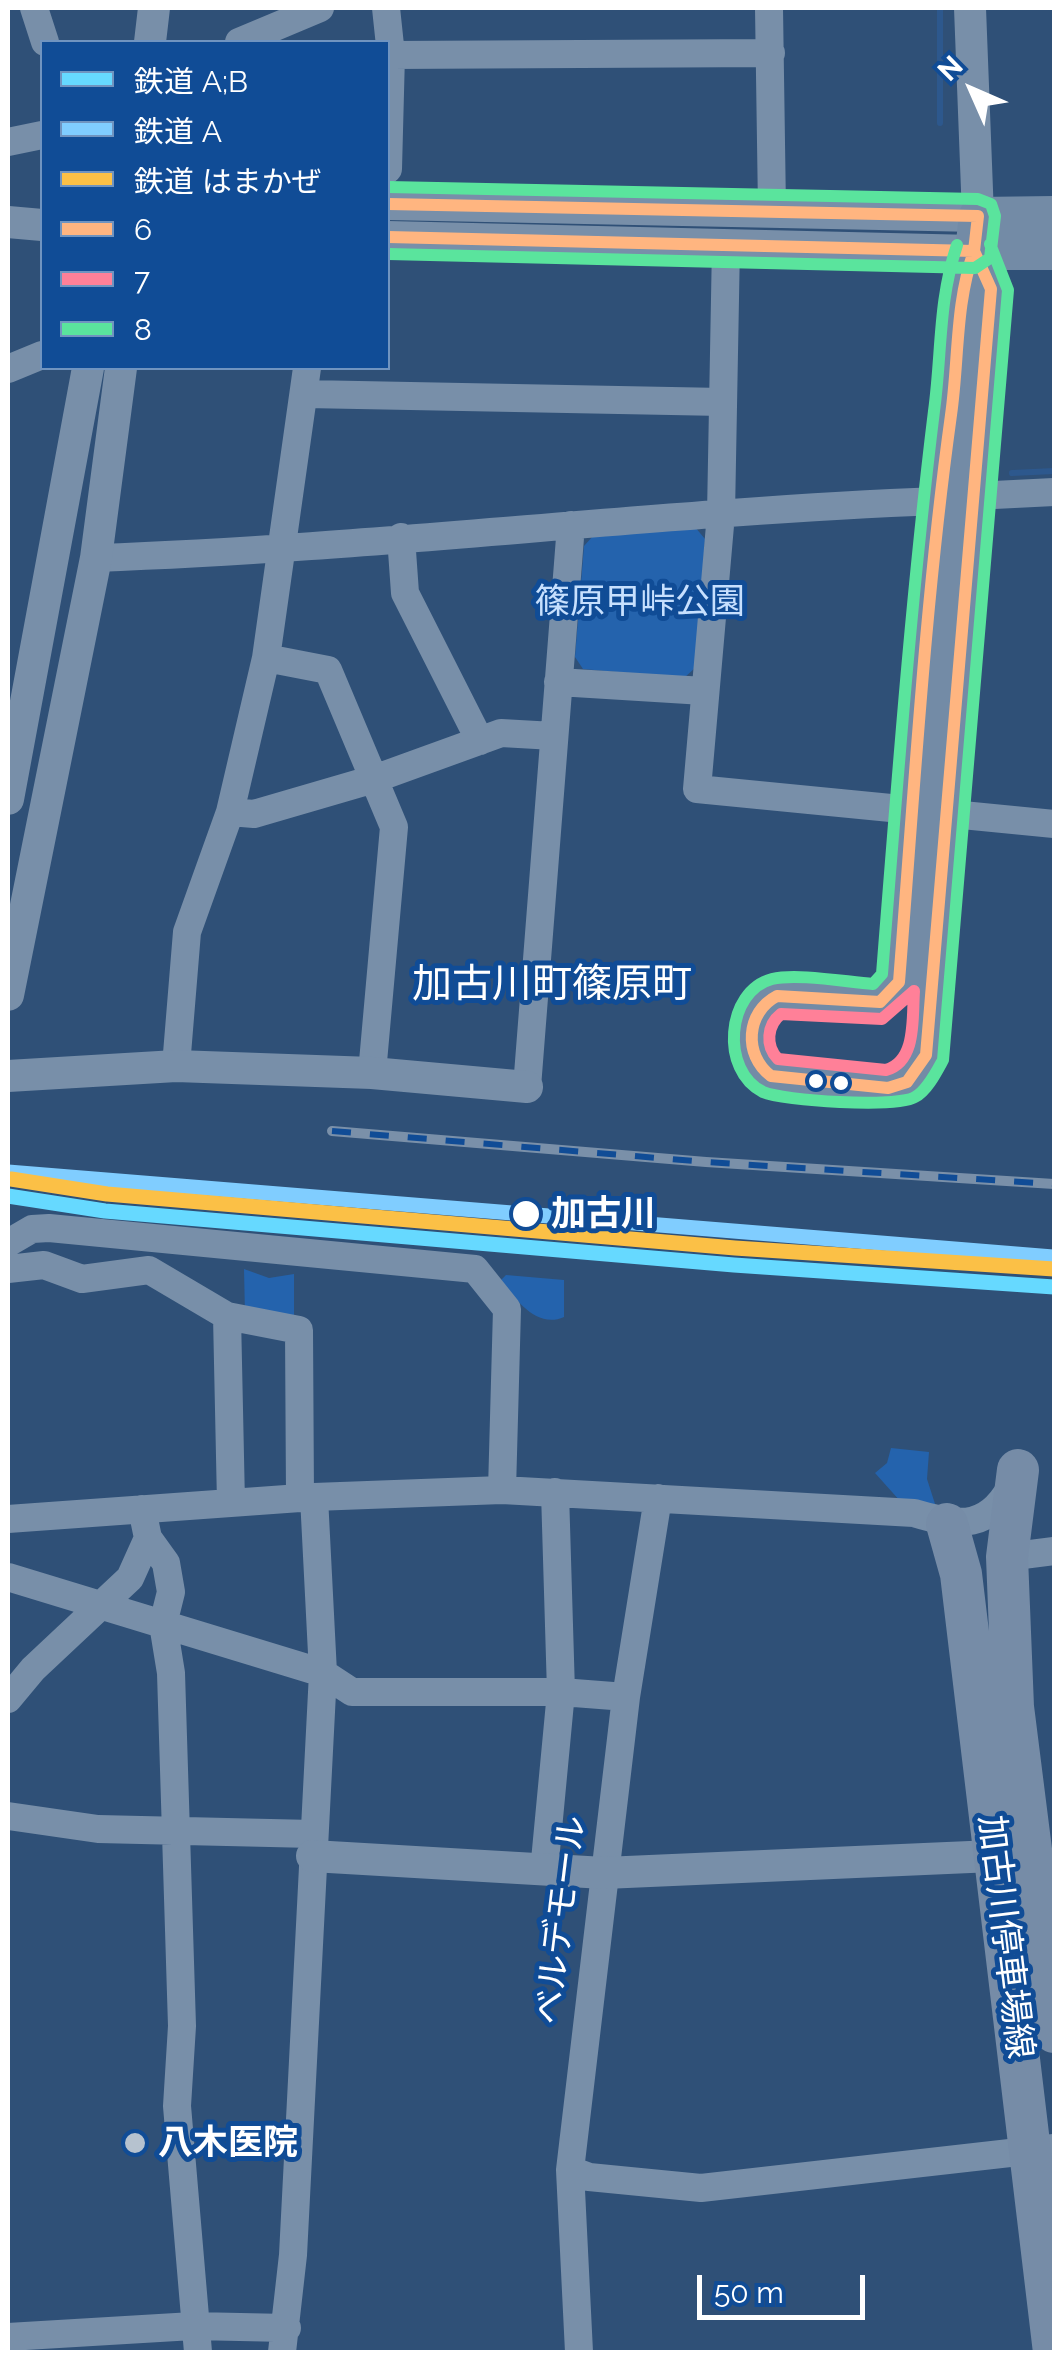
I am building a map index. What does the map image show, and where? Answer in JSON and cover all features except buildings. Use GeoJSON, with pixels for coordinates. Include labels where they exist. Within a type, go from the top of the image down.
{"type":"FeatureCollection","features":[{"type":"Feature","properties":{"kind":"main road"},"geometry":{"type":"LineString","coordinates":[[976,233],[1054,215]]}},
{"type":"Feature","properties":{"kind":"main road"},"geometry":{"type":"LineString","coordinates":[[976,233],[1054,250]]}},
{"type":"Feature","properties":{"kind":"main road"},"geometry":{"type":"LineString","coordinates":[[929,814],[897,988],[880,1002],[777,996],[764,1001],[758,1009],[751,1054],[762,1072],[888,1088],[907,1082],[921,1066],[928,1046],[929,814],[956,498],[952,410],[960,292],[976,233]]}},
{"type":"Feature","properties":{"kind":"main road","name":"加古川停車場線"},"geometry":{"type":"LineString","coordinates":[[1018,1470],[1008,1557],[1012,1707],[1054,2032]]}},
{"type":"Feature","properties":{"kind":"main road","name":"加古川停車場線"},"geometry":{"type":"LineString","coordinates":[[947,1524],[1033,1854],[1054,2352]]}},
{"type":"Feature","properties":{"kind":"street"},"geometry":{"type":"LineString","coordinates":[[34,8],[44,40]]}},
{"type":"Feature","properties":{"kind":"street"},"geometry":{"type":"LineString","coordinates":[[150,40],[154,8]]}},
{"type":"Feature","properties":{"kind":"street"},"geometry":{"type":"LineString","coordinates":[[244,40],[320,8]]}},
{"type":"Feature","properties":{"kind":"street"},"geometry":{"type":"LineString","coordinates":[[386,8],[389,40]]}},
{"type":"Feature","properties":{"kind":"street"},"geometry":{"type":"LineString","coordinates":[[768,8],[772,209]]}},
{"type":"Feature","properties":{"kind":"street"},"geometry":{"type":"LineString","coordinates":[[970,8],[976,233]]}},
{"type":"Feature","properties":{"kind":"street"},"geometry":{"type":"LineString","coordinates":[[390,46],[390,94]]}},
{"type":"Feature","properties":{"kind":"street"},"geometry":{"type":"LineString","coordinates":[[391,56],[770,54]]}},
{"type":"Feature","properties":{"kind":"street"},"geometry":{"type":"LineString","coordinates":[[8,142],[40,134]]}},
{"type":"Feature","properties":{"kind":"street"},"geometry":{"type":"LineString","coordinates":[[8,204],[40,202]]}},
{"type":"Feature","properties":{"kind":"street"},"geometry":{"type":"LineString","coordinates":[[390,204],[772,209],[976,233]]}},
{"type":"Feature","properties":{"kind":"street"},"geometry":{"type":"LineString","coordinates":[[8,222],[40,225]]}},
{"type":"Feature","properties":{"kind":"street"},"geometry":{"type":"LineString","coordinates":[[390,237],[726,245],[976,233]]}},
{"type":"Feature","properties":{"kind":"street"},"geometry":{"type":"LineString","coordinates":[[726,245],[721,514],[697,789],[1054,824]]}},
{"type":"Feature","properties":{"kind":"street"},"geometry":{"type":"LineString","coordinates":[[8,369],[40,356]]}},
{"type":"Feature","properties":{"kind":"street"},"geometry":{"type":"LineString","coordinates":[[8,799],[18,692],[88,370]]}},
{"type":"Feature","properties":{"kind":"street"},"geometry":{"type":"LineString","coordinates":[[8,996],[96,558],[121,370]]}},
{"type":"Feature","properties":{"kind":"street"},"geometry":{"type":"LineString","coordinates":[[176,1066],[187,932],[230,812],[266,658],[306,381],[723,402]]}},
{"type":"Feature","properties":{"kind":"street"},"geometry":{"type":"LineString","coordinates":[[96,558],[284,551],[401,537],[1054,492]]}},
{"type":"Feature","properties":{"kind":"street"},"geometry":{"type":"LineString","coordinates":[[8,1076],[176,1066],[372,1073],[527,1088],[571,524]]}},
{"type":"Feature","properties":{"kind":"street"},"geometry":{"type":"LineString","coordinates":[[401,537],[405,594],[480,741]]}},
{"type":"Feature","properties":{"kind":"street"},"geometry":{"type":"LineString","coordinates":[[266,658],[328,670],[394,826],[372,1073]]}},
{"type":"Feature","properties":{"kind":"street"},"geometry":{"type":"LineString","coordinates":[[558,682],[704,692]]}},
{"type":"Feature","properties":{"kind":"street"},"geometry":{"type":"LineString","coordinates":[[230,812],[254,814],[374,779],[501,733],[554,736]]}},
{"type":"Feature","properties":{"kind":"street"},"geometry":{"type":"LineString","coordinates":[[8,1242],[32,1229],[49,1228],[475,1269],[506,1309],[502,1490]]}},
{"type":"Feature","properties":{"kind":"street"},"geometry":{"type":"LineString","coordinates":[[8,1269],[44,1265],[82,1278],[148,1270],[227,1316],[300,1330],[307,1498],[323,1673],[284,2340],[82,2343],[8,2337],[8,2352]]}},
{"type":"Feature","properties":{"kind":"street"},"geometry":{"type":"LineString","coordinates":[[227,1316],[231,1503]]}},
{"type":"Feature","properties":{"kind":"street"},"geometry":{"type":"LineString","coordinates":[[8,1519],[307,1498],[502,1490],[914,1512],[947,1524],[983,1518],[1004,1500],[1018,1470]]}},
{"type":"Feature","properties":{"kind":"street"},"geometry":{"type":"LineString","coordinates":[[544,1871],[561,1692],[555,1492]]}},
{"type":"Feature","properties":{"kind":"street","name":"ベルデモール"},"geometry":{"type":"LineString","coordinates":[[579,2352],[570,2170],[626,1697],[658,1498]]}},
{"type":"Feature","properties":{"kind":"street"},"geometry":{"type":"LineString","coordinates":[[142,1509],[148,1538],[166,1563],[171,1592],[164,1624],[172,1673],[182,2026],[177,2106],[195,2339]]}},
{"type":"Feature","properties":{"kind":"street"},"geometry":{"type":"LineString","coordinates":[[8,1699],[130,1578],[148,1538]]}},
{"type":"Feature","properties":{"kind":"street"},"geometry":{"type":"LineString","coordinates":[[1008,1557],[1054,1551]]}},
{"type":"Feature","properties":{"kind":"street"},"geometry":{"type":"LineString","coordinates":[[8,1577],[323,1673],[352,1692],[561,1692],[626,1697]]}},
{"type":"Feature","properties":{"kind":"street"},"geometry":{"type":"LineString","coordinates":[[8,1816],[98,1829],[174,1828],[544,1871],[604,1873],[1033,1854]]}},
{"type":"Feature","properties":{"kind":"street"},"geometry":{"type":"LineString","coordinates":[[570,2170],[589,2177],[701,2188],[1043,2149]]}},
{"type":"Feature","properties":{"kind":"green space","name":"篠原甲峠公園"},"geometry":{"type":"Polygon","coordinates":[[[695,527],[705,539],[696,667],[684,678],[583,669],[575,657],[584,546],[593,536],[695,527]]]}},
{"type":"Feature","properties":{"kind":"green space"},"geometry":{"type":"Polygon","coordinates":[[[244,1269],[269,1278],[294,1274],[294,1324],[245,1315],[244,1269]]]}},
{"type":"Feature","properties":{"kind":"green space"},"geometry":{"type":"Polygon","coordinates":[[[506,1275],[564,1280],[564,1317],[554,1320],[536,1316],[501,1280],[506,1275]]]}},
{"type":"Feature","properties":{"kind":"green space"},"geometry":{"type":"Polygon","coordinates":[[[891,1448],[929,1452],[927,1479],[936,1507],[901,1502],[875,1473],[887,1463],[891,1448]]]}},
{"type":"Feature","properties":{"kind":"waterway"},"geometry":{"type":"LineString","coordinates":[[940,8],[940,123]]}},
{"type":"Feature","properties":{"kind":"waterway"},"geometry":{"type":"LineString","coordinates":[[1012,473],[1054,471]]}},
{"type":"Feature","properties":{"kind":"railway"},"geometry":{"type":"LineString","coordinates":[[332,1131],[706,1162],[1054,1184]]}},
{"type":"Feature","properties":{"kind":"rail line","name":"A"},"geometry":{"type":"LineString","coordinates":[[8,1172],[1053,1257]]}},
{"type":"Feature","properties":{"kind":"rail line","name":"はまかぜ"},"geometry":{"type":"LineString","coordinates":[[11,1179],[107,1194],[735,1248],[1054,1269]]}},
{"type":"Feature","properties":{"kind":"rail line","name":"A;B"},"geometry":{"type":"LineString","coordinates":[[8,1196],[105,1211],[734,1265],[1054,1287]]}},
{"type":"Feature","properties":{"kind":"transit line","name":"8"},"geometry":{"type":"LineString","coordinates":[[390,187],[978,199],[991,204],[995,216],[990,258],[975,268],[390,254]]}},
{"type":"Feature","properties":{"kind":"transit line","name":"6"},"geometry":{"type":"LineString","coordinates":[[390,204],[978,216],[974,251],[390,237]]}},
{"type":"Feature","properties":{"kind":"transit line","name":"8"},"geometry":{"type":"LineString","coordinates":[[957,245],[943,307],[882,974],[873,984],[782,977],[757,986],[745,999],[734,1032],[740,1067],[749,1082],[775,1095],[840,1102],[904,1100],[924,1090],[943,1060],[1008,290],[990,244]]}},
{"type":"Feature","properties":{"kind":"transit line","name":"6"},"geometry":{"type":"LineString","coordinates":[[974,251],[991,289],[926,1055],[907,1082],[888,1088],[771,1076],[752,1046],[754,1023],[767,1003],[777,996],[880,1002],[899,982],[934,556],[960,312],[974,251]]}},
{"type":"Feature","properties":{"kind":"transit line","name":"7"},"geometry":{"type":"LineString","coordinates":[[914,991],[908,1048],[903,1058],[886,1070],[778,1059],[771,1048],[770,1030],[781,1014],[882,1019],[914,991]]}},
{"type":"Feature","properties":{"kind":"place","name":"加古川"},"geometry":{"type":"Point","coordinates":[526,1214]}},
{"type":"Feature","properties":{"kind":"place","name":"八木医院"},"geometry":{"type":"Point","coordinates":[135,2143]}},
{"type":"Feature","properties":{"kind":"district","name":"加古川町篠原町"},"geometry":{"type":"Point","coordinates":[552,985]}}]}
